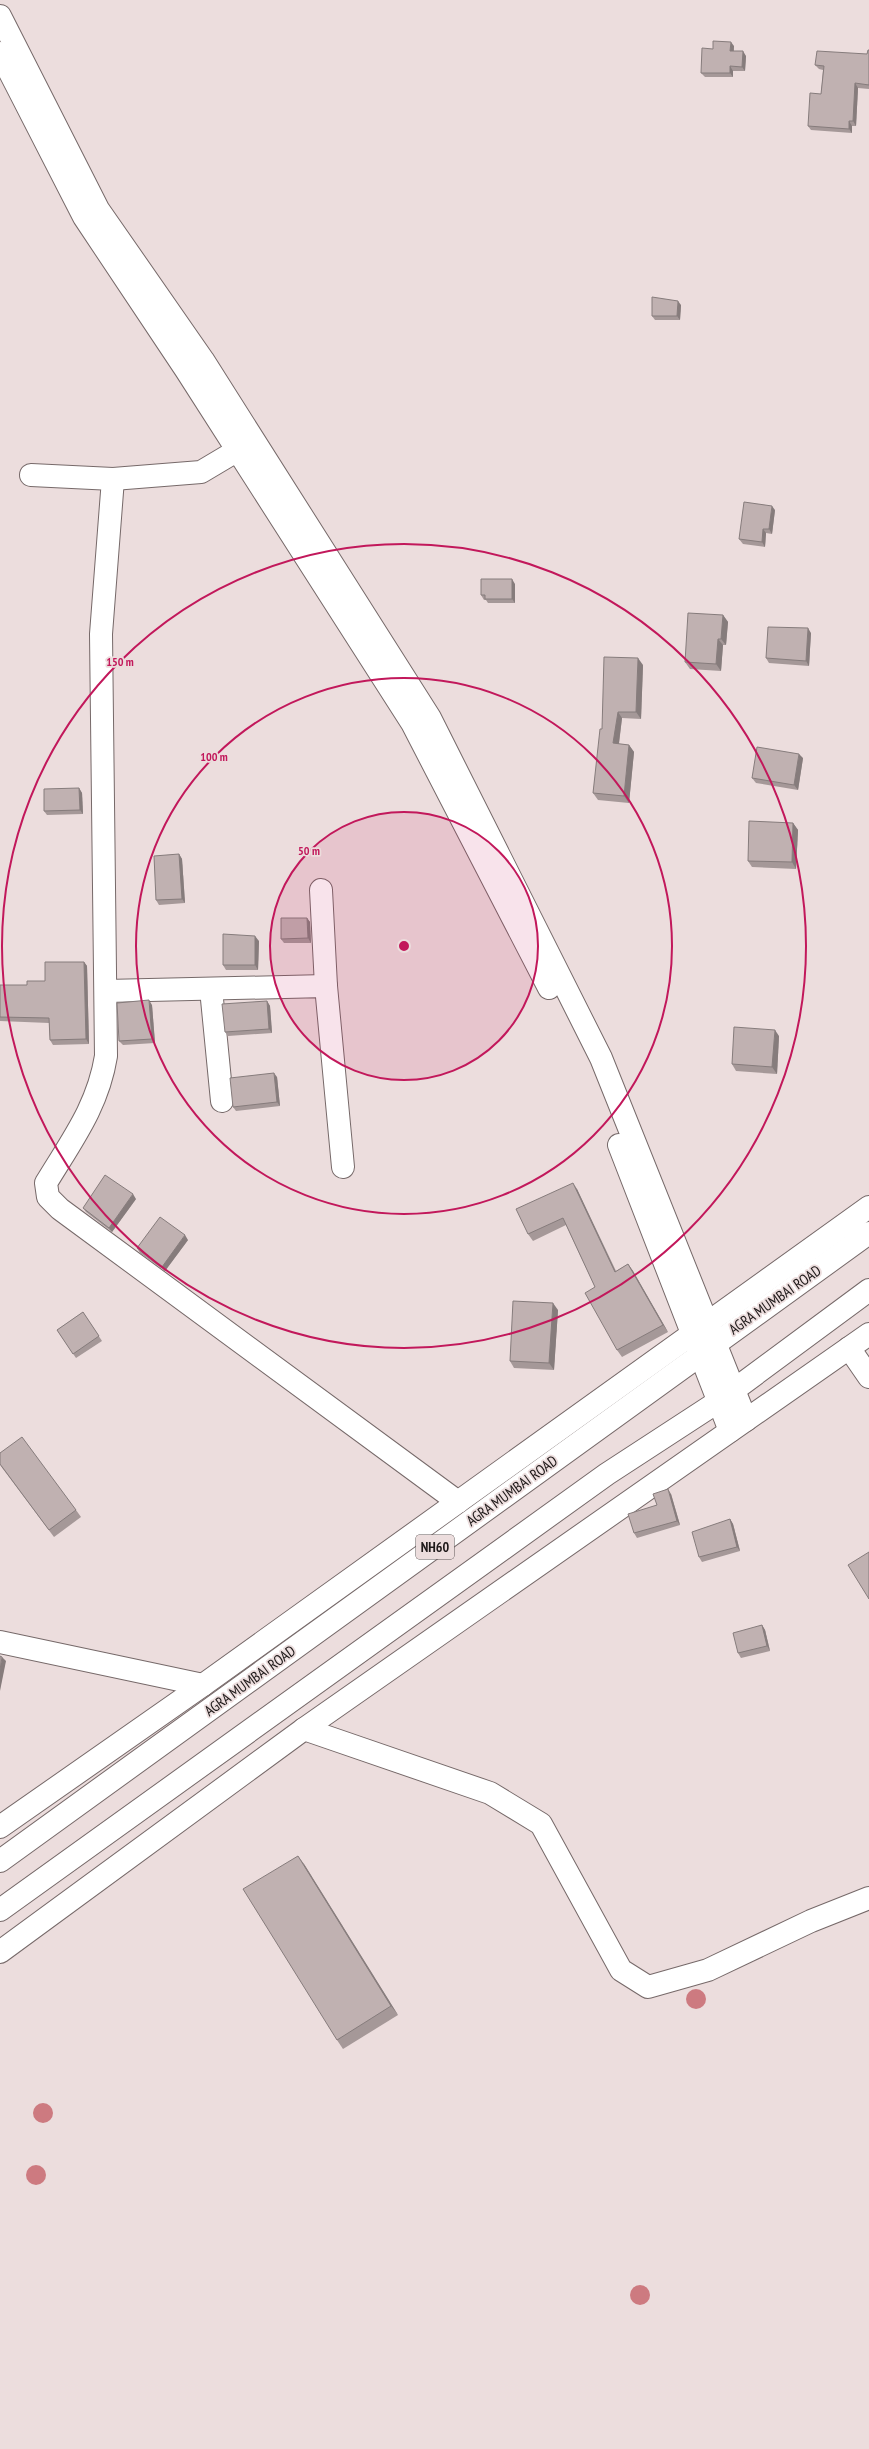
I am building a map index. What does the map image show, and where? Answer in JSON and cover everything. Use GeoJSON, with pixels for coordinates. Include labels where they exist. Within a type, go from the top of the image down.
{"type":"FeatureCollection","features":[{"type":"Feature","properties":{"kind":"main road"},"geometry":{"type":"LineString","coordinates":[[0,16],[98,209],[203,360],[430,718],[601,1058],[707,1348],[738,1426]]}},
{"type":"Feature","properties":{"kind":"main road"},"geometry":{"type":"LineString","coordinates":[[0,54],[84,217],[238,450],[412,722],[586,1060],[700,1328]]}},
{"type":"Feature","properties":{"kind":"main road"},"geometry":{"type":"LineString","coordinates":[[31,475],[113,479],[200,472],[238,450]]}},
{"type":"Feature","properties":{"kind":"main road"},"geometry":{"type":"LineString","coordinates":[[113,479],[101,634],[106,1056],[102,1082],[93,1105],[46,1183],[48,1197],[60,1209],[166,1289],[458,1502]]}},
{"type":"Feature","properties":{"kind":"main road"},"geometry":{"type":"LineString","coordinates":[[321,890],[326,986],[343,1167]]}},
{"type":"Feature","properties":{"kind":"main road"},"geometry":{"type":"LineString","coordinates":[[106,991],[326,986]]}},
{"type":"Feature","properties":{"kind":"main road"},"geometry":{"type":"LineString","coordinates":[[211,989],[222,1101]]}},
{"type":"Feature","properties":{"kind":"main road"},"geometry":{"type":"LineString","coordinates":[[0,1827],[203,1685],[869,1207]]}},
{"type":"Feature","properties":{"kind":"main road","name":"AGRA MUMBAI ROAD"},"geometry":{"type":"LineString","coordinates":[[0,1861],[707,1348],[869,1233]]}},
{"type":"Feature","properties":{"kind":"main road","name":"NH60"},"geometry":{"type":"LineString","coordinates":[[0,1910],[607,1474],[726,1396],[869,1290]]}},
{"type":"Feature","properties":{"kind":"main road"},"geometry":{"type":"LineString","coordinates":[[0,1952],[304,1729],[869,1334]]}},
{"type":"Feature","properties":{"kind":"main road"},"geometry":{"type":"LineString","coordinates":[[849,1348],[869,1377]]}},
{"type":"Feature","properties":{"kind":"main road"},"geometry":{"type":"LineString","coordinates":[[0,1642],[203,1685]]}},
{"type":"Feature","properties":{"kind":"main road"},"geometry":{"type":"LineString","coordinates":[[304,1729],[490,1793],[541,1824],[621,1970],[648,1987],[708,1970],[811,1921],[869,1898]]}},
{"type":"Feature","properties":{"kind":"shaded area"},"geometry":{"type":"Polygon","coordinates":[[[696,1989],[703,1992],[706,1999],[703,2006],[696,2009],[689,2006],[686,1999],[689,1992],[696,1989]]]}},
{"type":"Feature","properties":{"kind":"shaded area"},"geometry":{"type":"Polygon","coordinates":[[[43,2103],[50,2106],[53,2113],[50,2120],[43,2123],[36,2120],[33,2113],[36,2106],[43,2103]]]}},
{"type":"Feature","properties":{"kind":"shaded area"},"geometry":{"type":"Polygon","coordinates":[[[36,2165],[43,2168],[46,2175],[43,2182],[36,2185],[29,2182],[26,2175],[29,2168],[36,2165]]]}},
{"type":"Feature","properties":{"kind":"shaded area"},"geometry":{"type":"Polygon","coordinates":[[[640,2285],[647,2288],[650,2295],[647,2302],[640,2305],[633,2302],[630,2295],[633,2288],[640,2285]]]}},
{"type":"Feature","properties":{"kind":"building"},"geometry":{"type":"Polygon","coordinates":[[[713,41],[731,42],[730,51],[743,51],[742,67],[730,66],[730,73],[701,73],[702,48],[713,49],[713,41]]]}},
{"type":"Feature","properties":{"kind":"building"},"geometry":{"type":"Polygon","coordinates":[[[868,50],[869,85],[855,83],[853,121],[849,121],[849,129],[808,126],[810,93],[821,94],[824,66],[815,65],[817,51],[867,54],[868,50]]]}},
{"type":"Feature","properties":{"kind":"building"},"geometry":{"type":"Polygon","coordinates":[[[652,297],[678,301],[677,316],[652,316],[652,297]]]}},
{"type":"Feature","properties":{"kind":"building"},"geometry":{"type":"Polygon","coordinates":[[[744,502],[772,506],[769,529],[763,529],[762,542],[739,539],[744,502]]]}},
{"type":"Feature","properties":{"kind":"building"},"geometry":{"type":"Polygon","coordinates":[[[481,579],[512,579],[512,599],[485,599],[485,595],[481,595],[481,579]]]}},
{"type":"Feature","properties":{"kind":"building"},"geometry":{"type":"Polygon","coordinates":[[[688,613],[723,615],[721,639],[718,639],[716,664],[685,662],[688,613]]]}},
{"type":"Feature","properties":{"kind":"building"},"geometry":{"type":"Polygon","coordinates":[[[768,627],[808,628],[806,661],[766,658],[768,627]]]}},
{"type":"Feature","properties":{"kind":"building"},"geometry":{"type":"Polygon","coordinates":[[[604,657],[638,658],[636,712],[618,712],[613,743],[629,745],[624,796],[593,793],[600,729],[602,729],[604,657]]]}},
{"type":"Feature","properties":{"kind":"building"},"geometry":{"type":"Polygon","coordinates":[[[757,747],[799,754],[794,785],[752,778],[757,747]]]}},
{"type":"Feature","properties":{"kind":"building"},"geometry":{"type":"Polygon","coordinates":[[[79,788],[80,810],[44,811],[44,789],[79,788]]]}},
{"type":"Feature","properties":{"kind":"building"},"geometry":{"type":"Polygon","coordinates":[[[749,821],[793,823],[792,862],[748,861],[749,821]]]}},
{"type":"Feature","properties":{"kind":"building"},"geometry":{"type":"Polygon","coordinates":[[[179,854],[182,899],[156,900],[154,856],[179,854]]]}},
{"type":"Feature","properties":{"kind":"building"},"geometry":{"type":"Polygon","coordinates":[[[281,918],[307,918],[308,938],[281,939],[281,918]]]}},
{"type":"Feature","properties":{"kind":"building"},"geometry":{"type":"Polygon","coordinates":[[[223,934],[255,936],[255,965],[223,965],[223,934]]]}},
{"type":"Feature","properties":{"kind":"building"},"geometry":{"type":"Polygon","coordinates":[[[45,962],[84,962],[86,1039],[50,1040],[49,1018],[0,1017],[0,985],[27,985],[27,981],[45,981],[45,962]]]}},
{"type":"Feature","properties":{"kind":"building"},"geometry":{"type":"Polygon","coordinates":[[[149,1000],[152,1039],[119,1041],[117,1003],[149,1000]]]}},
{"type":"Feature","properties":{"kind":"building"},"geometry":{"type":"Polygon","coordinates":[[[267,1001],[269,1029],[225,1032],[222,1004],[267,1001]]]}},
{"type":"Feature","properties":{"kind":"building"},"geometry":{"type":"Polygon","coordinates":[[[734,1027],[775,1030],[772,1067],[732,1064],[734,1027]]]}},
{"type":"Feature","properties":{"kind":"building"},"geometry":{"type":"Polygon","coordinates":[[[274,1073],[277,1102],[233,1107],[230,1078],[274,1073]]]}},
{"type":"Feature","properties":{"kind":"building"},"geometry":{"type":"Polygon","coordinates":[[[105,1175],[133,1194],[109,1228],[83,1208],[105,1175]]]}},
{"type":"Feature","properties":{"kind":"building"},"geometry":{"type":"Polygon","coordinates":[[[573,1183],[615,1272],[628,1264],[663,1325],[617,1350],[585,1293],[595,1287],[563,1218],[528,1234],[516,1209],[573,1183]]]}},
{"type":"Feature","properties":{"kind":"building"},"geometry":{"type":"Polygon","coordinates":[[[160,1217],[185,1235],[162,1267],[137,1248],[160,1217]]]}},
{"type":"Feature","properties":{"kind":"building"},"geometry":{"type":"Polygon","coordinates":[[[513,1301],[553,1303],[549,1363],[510,1361],[513,1301]]]}},
{"type":"Feature","properties":{"kind":"building"},"geometry":{"type":"Polygon","coordinates":[[[83,1312],[99,1336],[73,1354],[57,1330],[83,1312]]]}},
{"type":"Feature","properties":{"kind":"building"},"geometry":{"type":"Polygon","coordinates":[[[22,1437],[76,1510],[49,1530],[0,1464],[0,1453],[22,1437]]]}},
{"type":"Feature","properties":{"kind":"building"},"geometry":{"type":"Polygon","coordinates":[[[668,1489],[677,1521],[634,1533],[628,1514],[657,1505],[653,1494],[668,1489]]]}},
{"type":"Feature","properties":{"kind":"building"},"geometry":{"type":"Polygon","coordinates":[[[730,1519],[737,1547],[699,1557],[692,1532],[730,1519]]]}},
{"type":"Feature","properties":{"kind":"building"},"geometry":{"type":"Polygon","coordinates":[[[869,1552],[869,1599],[848,1565],[869,1552]]]}},
{"type":"Feature","properties":{"kind":"building"},"geometry":{"type":"Polygon","coordinates":[[[762,1625],[767,1646],[738,1653],[733,1633],[762,1625]]]}},
{"type":"Feature","properties":{"kind":"building"},"geometry":{"type":"Polygon","coordinates":[[[0,1656],[2,1657],[0,1670],[0,1656]]]}},
{"type":"Feature","properties":{"kind":"building"},"geometry":{"type":"Polygon","coordinates":[[[298,1856],[391,2006],[337,2040],[243,1889],[298,1856]]]}}]}
